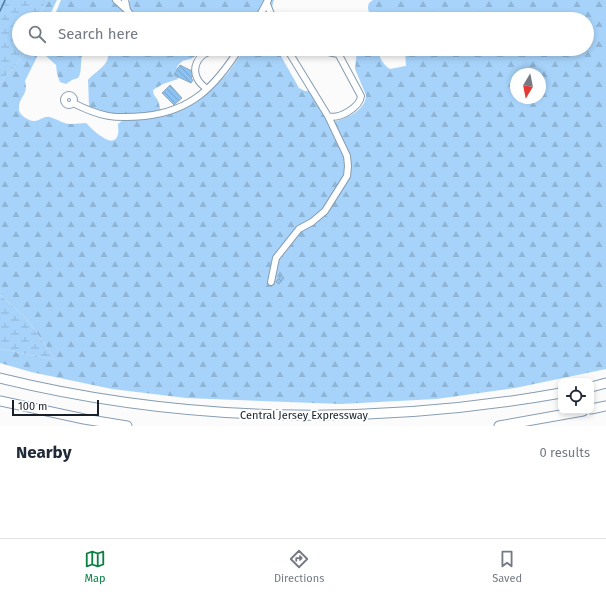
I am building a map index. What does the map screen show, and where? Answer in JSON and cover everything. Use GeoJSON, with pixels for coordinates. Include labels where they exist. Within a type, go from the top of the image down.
{"type":"FeatureCollection","features":[{"type":"Feature","properties":{"kind":"highway","name":"Central Jersey Expressway"},"geometry":{"type":"LineString","coordinates":[[0,378],[71,394],[125,403],[201,412],[281,417],[354,417],[413,414],[474,407],[558,393]]}},
{"type":"Feature","properties":{"kind":"highway"},"geometry":{"type":"LineString","coordinates":[[594,385],[606,383]]}},
{"type":"Feature","properties":{"kind":"highway"},"geometry":{"type":"LineString","coordinates":[[0,401],[76,418],[127,426]]}},
{"type":"Feature","properties":{"kind":"highway"},"geometry":{"type":"LineString","coordinates":[[594,408],[606,406]]}},
{"type":"Feature","properties":{"kind":"highway"},"geometry":{"type":"LineString","coordinates":[[499,426],[566,414]]}},
{"type":"Feature","properties":{"kind":"street"},"geometry":{"type":"LineString","coordinates":[[116,0],[127,10]]}},
{"type":"Feature","properties":{"kind":"street"},"geometry":{"type":"LineString","coordinates":[[125,0],[127,10]]}},
{"type":"Feature","properties":{"kind":"street"},"geometry":{"type":"LineString","coordinates":[[262,12],[268,2]]}},
{"type":"Feature","properties":{"kind":"street"},"geometry":{"type":"LineString","coordinates":[[268,2],[271,12]]}},
{"type":"Feature","properties":{"kind":"street"},"geometry":{"type":"LineString","coordinates":[[203,56],[199,59],[195,67],[199,82],[207,89]]}},
{"type":"Feature","properties":{"kind":"street"},"geometry":{"type":"LineString","coordinates":[[74,103],[101,115],[121,118],[162,113],[177,109],[194,100],[207,89],[221,75],[234,56]]}},
{"type":"Feature","properties":{"kind":"street"},"geometry":{"type":"LineString","coordinates":[[271,282],[276,258],[299,229],[312,222],[326,211],[347,176],[348,166],[347,156],[328,116],[291,56]]}},
{"type":"Feature","properties":{"kind":"street"},"geometry":{"type":"LineString","coordinates":[[328,116],[336,117],[357,106],[361,96],[339,56]]}},
{"type":"Feature","properties":{"kind":"green space"},"geometry":{"type":"Polygon","coordinates":[[[0,0],[46,0],[41,12],[12,12],[12,56],[23,56],[0,83],[0,0]]]}},
{"type":"Feature","properties":{"kind":"green space"},"geometry":{"type":"Polygon","coordinates":[[[46,0],[57,0],[51,12],[41,12],[46,0]]]}},
{"type":"Feature","properties":{"kind":"green space"},"geometry":{"type":"Polygon","coordinates":[[[61,0],[120,0],[123,4],[128,3],[130,0],[274,0],[272,7],[267,12],[56,12],[61,0]]]}},
{"type":"Feature","properties":{"kind":"green space"},"geometry":{"type":"Polygon","coordinates":[[[373,0],[606,0],[606,369],[515,388],[436,399],[341,404],[186,398],[112,389],[31,372],[0,363],[0,349],[56,360],[26,318],[0,295],[0,83],[23,56],[37,56],[25,81],[26,90],[19,105],[19,112],[23,116],[33,121],[50,117],[68,124],[86,123],[102,137],[112,141],[116,139],[118,134],[118,124],[123,120],[177,111],[194,103],[211,90],[227,74],[240,56],[281,56],[299,88],[305,91],[310,91],[330,120],[334,122],[355,113],[363,105],[365,100],[366,95],[355,69],[356,56],[380,56],[385,65],[390,69],[406,66],[405,56],[594,56],[594,12],[369,12],[369,3],[373,0]]]}},
{"type":"Feature","properties":{"kind":"green space"},"geometry":{"type":"Polygon","coordinates":[[[46,56],[82,56],[78,78],[66,84],[60,82],[56,65],[46,56]]]}},
{"type":"Feature","properties":{"kind":"green space"},"geometry":{"type":"Polygon","coordinates":[[[108,56],[195,56],[179,64],[177,67],[180,71],[178,79],[163,84],[153,90],[161,110],[149,116],[118,117],[89,107],[88,80],[103,66],[108,56]]]}},
{"type":"Feature","properties":{"kind":"green space"},"geometry":{"type":"Polygon","coordinates":[[[0,295],[26,318],[56,360],[0,349],[0,295]]]}},
{"type":"Feature","properties":{"kind":"building"},"geometry":{"type":"Polygon","coordinates":[[[180,65],[194,72],[191,83],[174,75],[180,65]]]}},
{"type":"Feature","properties":{"kind":"building"},"geometry":{"type":"Polygon","coordinates":[[[170,85],[182,98],[174,105],[162,93],[170,85]]]}},
{"type":"Feature","properties":{"kind":"building"},"geometry":{"type":"Polygon","coordinates":[[[281,275],[284,278],[279,284],[276,282],[281,275]]]}},
{"type":"Feature","properties":{"kind":"waterway"},"geometry":{"type":"LineString","coordinates":[[0,11],[5,0]]}}]}
